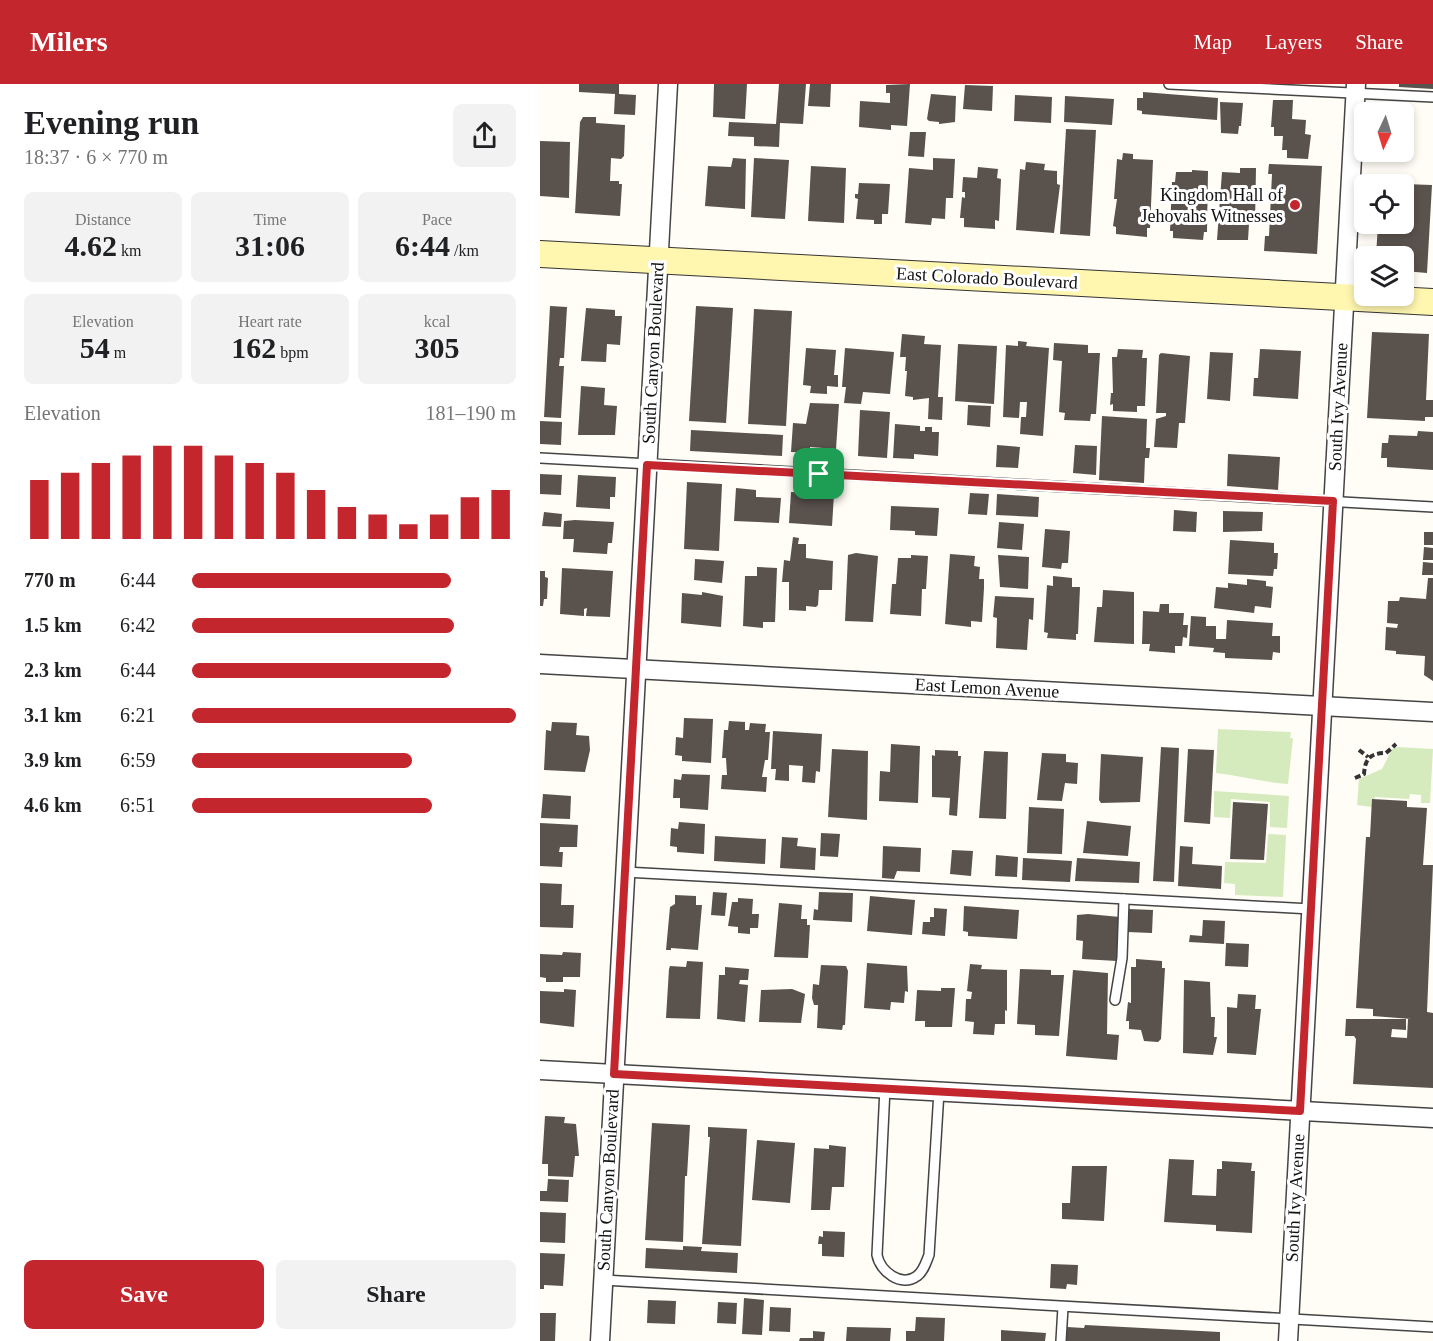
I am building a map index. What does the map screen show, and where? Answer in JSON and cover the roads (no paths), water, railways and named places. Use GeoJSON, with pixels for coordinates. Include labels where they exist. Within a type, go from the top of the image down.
{"type":"FeatureCollection","features":[{"type":"Feature","properties":{"kind":"street","name":"South Canyon Boulevard"},"geometry":{"type":"LineString","coordinates":[[600,1341],[668,84]]}},
{"type":"Feature","properties":{"kind":"street","name":"South Ivy Avenue"},"geometry":{"type":"LineString","coordinates":[[1288,1341],[1355,89]]}},
{"type":"Feature","properties":{"kind":"street","name":"East Colorado Boulevard"},"geometry":{"type":"LineString","coordinates":[[540,254],[1433,302]]}},
{"type":"Feature","properties":{"kind":"street","name":"East Lemon Avenue"},"geometry":{"type":"LineString","coordinates":[[540,664],[1433,712]]}},
{"type":"Feature","properties":{"kind":"street"},"geometry":{"type":"LineString","coordinates":[[540,1070],[1433,1118]]}},
{"type":"Feature","properties":{"kind":"lane"},"geometry":{"type":"LineString","coordinates":[[1169,84],[1355,89],[1433,97]]}},
{"type":"Feature","properties":{"kind":"lane"},"geometry":{"type":"LineString","coordinates":[[540,458],[1433,507]]}},
{"type":"Feature","properties":{"kind":"lane"},"geometry":{"type":"LineString","coordinates":[[625,872],[1311,909]]}},
{"type":"Feature","properties":{"kind":"lane"},"geometry":{"type":"LineString","coordinates":[[1115,1000],[1122,958],[1124,899]]}},
{"type":"Feature","properties":{"kind":"lane"},"geometry":{"type":"LineString","coordinates":[[885,1088],[877,1256],[879,1266],[890,1276],[907,1279],[916,1277],[924,1268],[929,1255],[939,1091]]}},
{"type":"Feature","properties":{"kind":"lane"},"geometry":{"type":"LineString","coordinates":[[603,1280],[1433,1327]]}},
{"type":"Feature","properties":{"kind":"lane"},"geometry":{"type":"LineString","coordinates":[[1061,1341],[1063,1307]]}},
{"type":"Feature","properties":{"kind":"place","name":"Kingdom Hall of Jehovahs Witnesses"},"geometry":{"type":"Point","coordinates":[1295,205]}}]}
